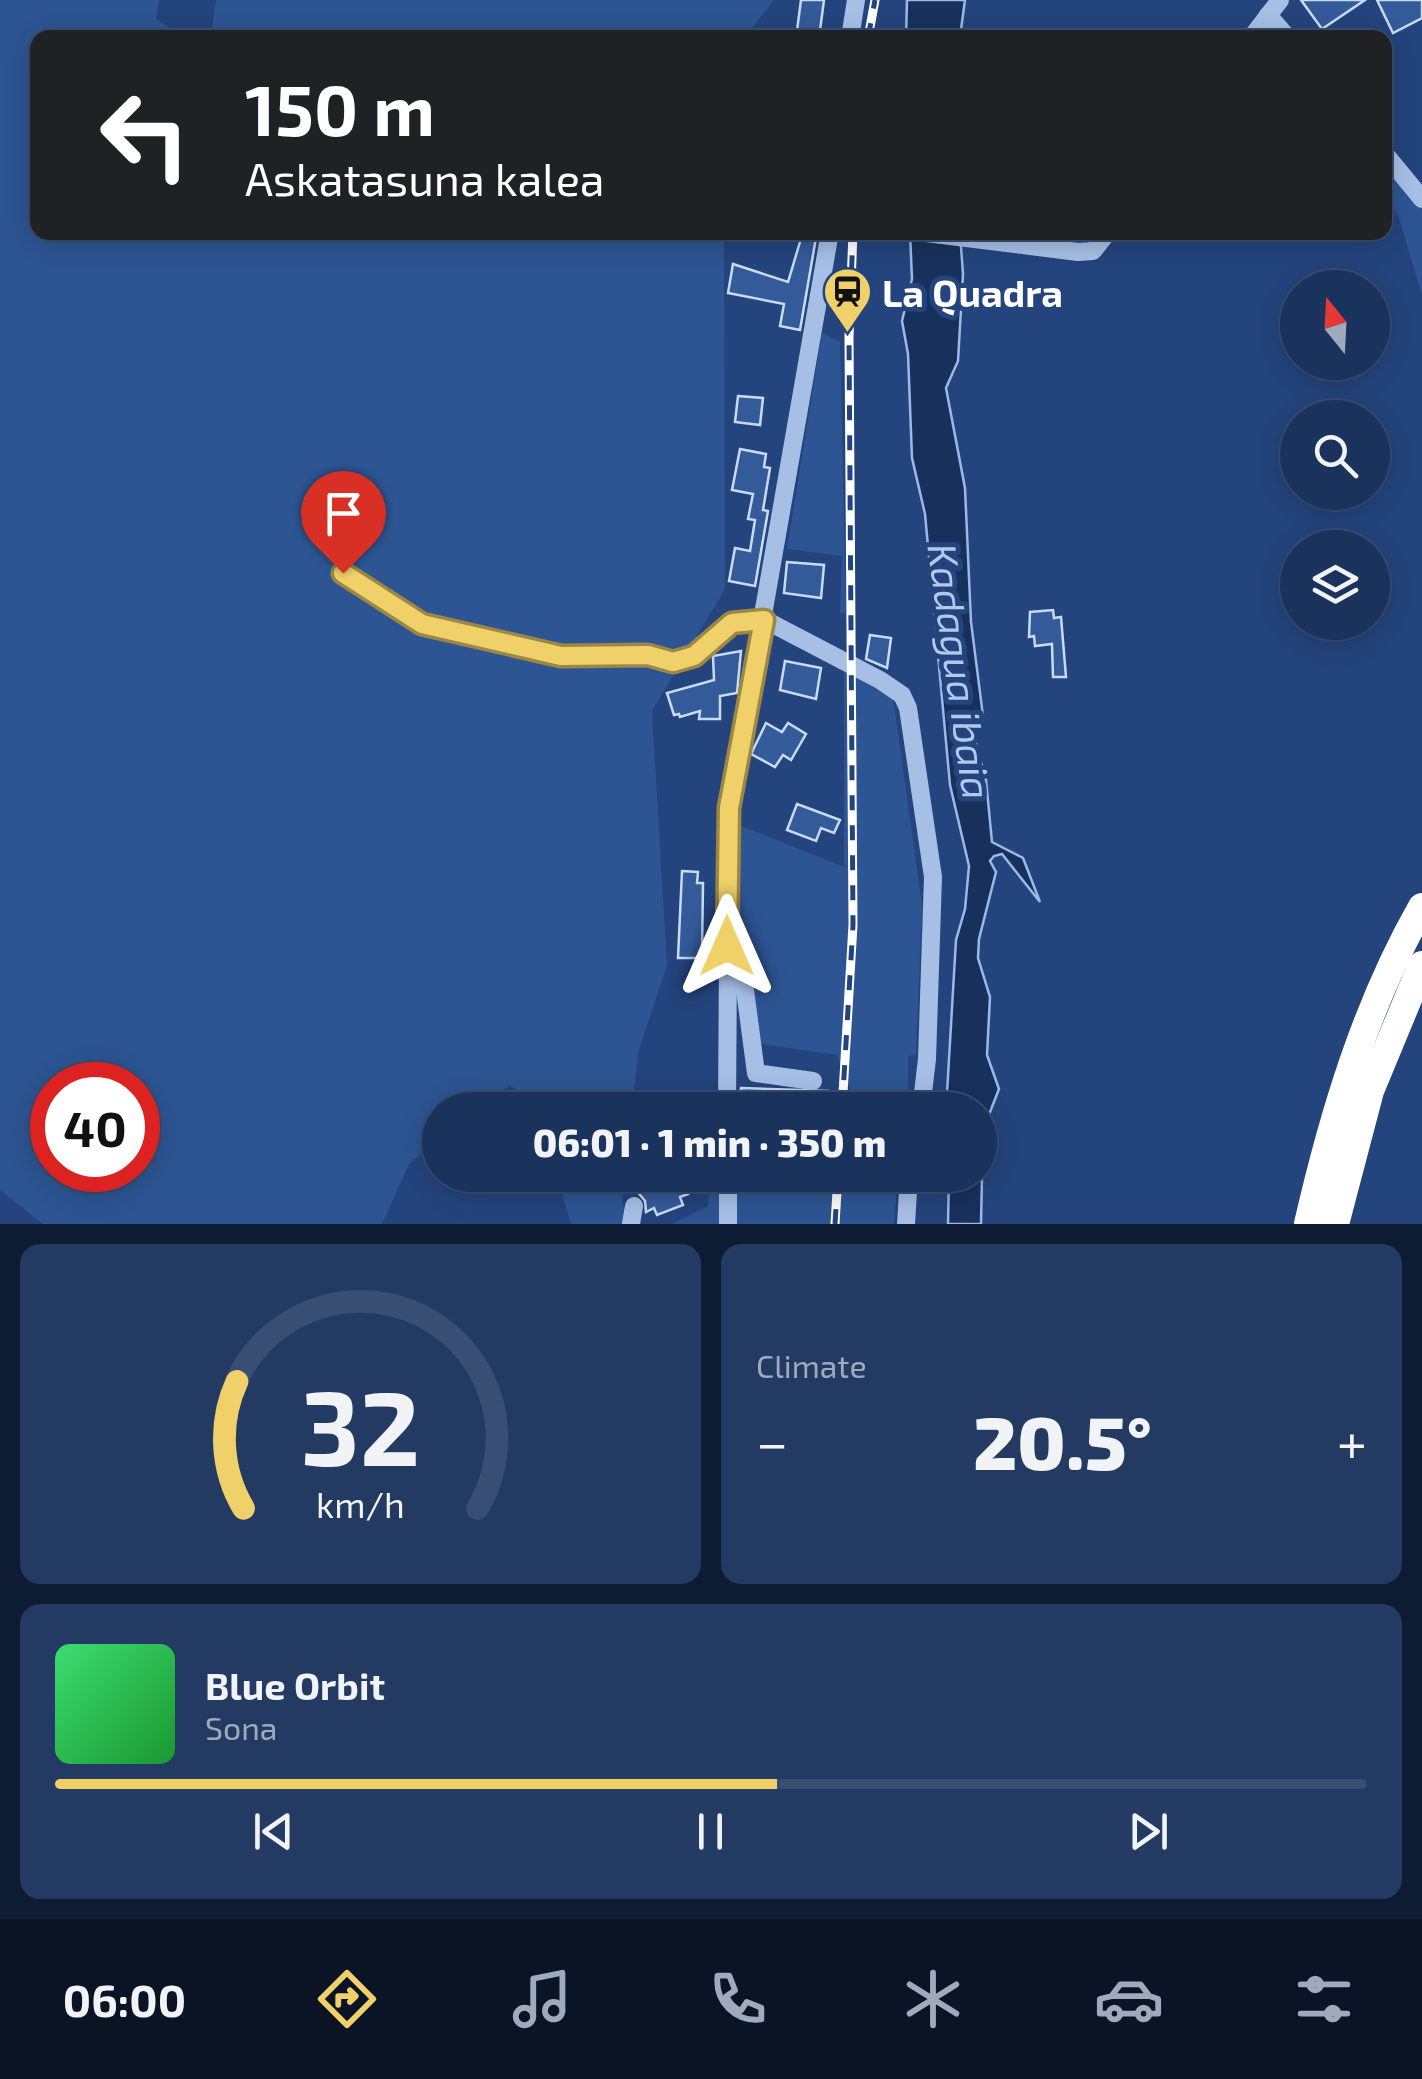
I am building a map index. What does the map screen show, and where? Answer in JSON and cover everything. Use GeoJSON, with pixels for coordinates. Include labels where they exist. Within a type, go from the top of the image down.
{"type":"FeatureCollection","features":[{"type":"Feature","properties":{"kind":"highway"},"geometry":{"type":"LineString","coordinates":[[1308,1224],[1332,1126],[1360,1044],[1422,907]]}},
{"type":"Feature","properties":{"kind":"highway"},"geometry":{"type":"LineString","coordinates":[[1334,1224],[1370,1091],[1422,965]]}},
{"type":"Feature","properties":{"kind":"street"},"geometry":{"type":"LineString","coordinates":[[851,30],[856,0]]}},
{"type":"Feature","properties":{"kind":"street"},"geometry":{"type":"LineString","coordinates":[[1256,30],[1280,0]]}},
{"type":"Feature","properties":{"kind":"street"},"geometry":{"type":"LineString","coordinates":[[1268,15],[1281,30]]}},
{"type":"Feature","properties":{"kind":"street"},"geometry":{"type":"LineString","coordinates":[[1392,163],[1422,199]]}},
{"type":"Feature","properties":{"kind":"street"},"geometry":{"type":"LineString","coordinates":[[728,1092],[729,808],[829,240]]}},
{"type":"Feature","properties":{"kind":"street"},"geometry":{"type":"LineString","coordinates":[[973,240],[1078,252],[1093,251],[1102,240]]}},
{"type":"Feature","properties":{"kind":"street"},"geometry":{"type":"LineString","coordinates":[[343,573],[422,624],[561,656],[648,655],[673,662],[694,656],[732,623],[764,620],[902,695],[908,708],[933,877],[923,1092]]}},
{"type":"Feature","properties":{"kind":"street"},"geometry":{"type":"LineString","coordinates":[[727,977],[745,990],[756,1073],[813,1081]]}},
{"type":"Feature","properties":{"kind":"street"},"geometry":{"type":"LineString","coordinates":[[728,1192],[728,1224]]}},
{"type":"Feature","properties":{"kind":"street"},"geometry":{"type":"LineString","coordinates":[[906,1224],[908,1192]]}},
{"type":"Feature","properties":{"kind":"shaded area"},"geometry":{"type":"Polygon","coordinates":[[[0,0],[159,0],[156,19],[172,30],[30,30],[30,240],[724,240],[725,589],[652,711],[667,965],[638,1053],[634,1092],[518,1092],[510,1085],[501,1092],[422,1092],[422,1154],[409,1164],[382,1224],[43,1224],[0,1190],[0,0]]]}},
{"type":"Feature","properties":{"kind":"shaded area"},"geometry":{"type":"Polygon","coordinates":[[[216,0],[774,0],[750,30],[212,30],[216,0]]]}},
{"type":"Feature","properties":{"kind":"shaded area"},"geometry":{"type":"Polygon","coordinates":[[[1392,176],[1422,210],[1422,295],[1398,215],[1392,207],[1392,176]]]}},
{"type":"Feature","properties":{"kind":"shaded area"},"geometry":{"type":"Polygon","coordinates":[[[822,333],[840,342],[846,614],[840,613],[842,556],[787,549],[822,333]]]}},
{"type":"Feature","properties":{"kind":"shaded area"},"geometry":{"type":"Polygon","coordinates":[[[844,668],[893,697],[922,905],[916,1055],[908,1056],[908,1092],[850,1090],[837,1055],[755,1043],[750,988],[738,976],[739,825],[844,867],[844,668]]]}},
{"type":"Feature","properties":{"kind":"shaded area"},"geometry":{"type":"Polygon","coordinates":[[[561,1192],[623,1192],[622,1203],[632,1224],[571,1224],[561,1192]]]}},
{"type":"Feature","properties":{"kind":"shaded area"},"geometry":{"type":"Polygon","coordinates":[[[709,1192],[897,1192],[894,1224],[672,1224],[708,1206],[709,1192]]]}},
{"type":"Feature","properties":{"kind":"water"},"geometry":{"type":"Polygon","coordinates":[[[907,0],[965,0],[961,30],[906,30],[907,0]]]}},
{"type":"Feature","properties":{"kind":"water","name":"Kadagua ibaia"},"geometry":{"type":"Polygon","coordinates":[[[910,240],[961,240],[963,274],[958,361],[946,388],[965,488],[971,622],[983,716],[976,732],[976,745],[986,780],[992,842],[1023,858],[1040,902],[1002,854],[994,856],[990,861],[996,872],[978,958],[990,997],[987,1055],[999,1089],[997,1094],[947,1092],[956,940],[965,909],[969,866],[950,785],[925,514],[912,458],[908,354],[902,321],[912,279],[910,240]]]}},
{"type":"Feature","properties":{"kind":"water"},"geometry":{"type":"Polygon","coordinates":[[[949,1192],[982,1192],[981,1224],[948,1224],[949,1192]]]}},
{"type":"Feature","properties":{"kind":"building"},"geometry":{"type":"Polygon","coordinates":[[[801,0],[824,0],[820,30],[797,30],[801,0]]]}},
{"type":"Feature","properties":{"kind":"building"},"geometry":{"type":"Polygon","coordinates":[[[1301,0],[1365,0],[1322,29],[1301,0]]]}},
{"type":"Feature","properties":{"kind":"building"},"geometry":{"type":"Polygon","coordinates":[[[1377,0],[1422,0],[1422,18],[1393,33],[1377,0]]]}},
{"type":"Feature","properties":{"kind":"building"},"geometry":{"type":"Polygon","coordinates":[[[801,240],[816,240],[800,330],[780,326],[784,304],[728,293],[733,264],[788,282],[801,240]]]}},
{"type":"Feature","properties":{"kind":"building"},"geometry":{"type":"Polygon","coordinates":[[[738,396],[763,398],[760,425],[735,422],[738,396]]]}},
{"type":"Feature","properties":{"kind":"building"},"geometry":{"type":"Polygon","coordinates":[[[740,449],[766,454],[764,467],[770,468],[763,510],[768,511],[755,586],[729,581],[735,548],[750,551],[755,520],[748,519],[753,494],[732,490],[740,449]]]}},
{"type":"Feature","properties":{"kind":"building"},"geometry":{"type":"Polygon","coordinates":[[[787,562],[824,565],[821,598],[784,593],[787,562]]]}},
{"type":"Feature","properties":{"kind":"building"},"geometry":{"type":"Polygon","coordinates":[[[1053,610],[1054,618],[1061,617],[1066,677],[1053,677],[1052,644],[1035,646],[1034,636],[1029,637],[1030,612],[1053,610]]]}},
{"type":"Feature","properties":{"kind":"building"},"geometry":{"type":"Polygon","coordinates":[[[870,635],[891,638],[887,668],[866,659],[870,635]]]}},
{"type":"Feature","properties":{"kind":"building"},"geometry":{"type":"Polygon","coordinates":[[[741,651],[737,693],[720,696],[720,719],[699,719],[700,711],[674,715],[667,693],[714,680],[713,656],[741,651]]]}},
{"type":"Feature","properties":{"kind":"building"},"geometry":{"type":"Polygon","coordinates":[[[785,661],[821,668],[816,699],[780,690],[785,661]]]}},
{"type":"Feature","properties":{"kind":"building"},"geometry":{"type":"Polygon","coordinates":[[[766,723],[782,732],[788,723],[806,734],[791,760],[783,755],[775,767],[751,754],[766,723]]]}},
{"type":"Feature","properties":{"kind":"building"},"geometry":{"type":"Polygon","coordinates":[[[797,804],[840,820],[834,833],[821,828],[816,841],[787,830],[797,804]]]}},
{"type":"Feature","properties":{"kind":"building"},"geometry":{"type":"Polygon","coordinates":[[[682,871],[698,872],[697,883],[703,883],[702,955],[696,958],[678,958],[682,871]]]}},
{"type":"Feature","properties":{"kind":"building"},"geometry":{"type":"Polygon","coordinates":[[[741,1088],[828,1091],[828,1092],[741,1092],[741,1088]]]}},
{"type":"Feature","properties":{"kind":"building"},"geometry":{"type":"Polygon","coordinates":[[[638,1192],[688,1194],[680,1197],[683,1205],[657,1215],[654,1208],[646,1212],[645,1201],[638,1192]]]}},
{"type":"Feature","properties":{"kind":"railway"},"geometry":{"type":"LineString","coordinates":[[869,30],[875,0]]}},
{"type":"Feature","properties":{"kind":"railway"},"geometry":{"type":"LineString","coordinates":[[843,1092],[853,925],[849,337],[853,240]]}},
{"type":"Feature","properties":{"kind":"railway"},"geometry":{"type":"LineString","coordinates":[[835,1224],[837,1192]]}},
{"type":"Feature","properties":{"kind":"place","name":"La Quadra"},"geometry":{"type":"Point","coordinates":[847,334]}},
{"type":"Feature","properties":{"kind":"route"},"geometry":{"type":"LineString","coordinates":[[343,573],[422,624],[561,656],[648,655],[673,662],[694,656],[732,623],[764,620],[729,808],[727,946]]}}]}
